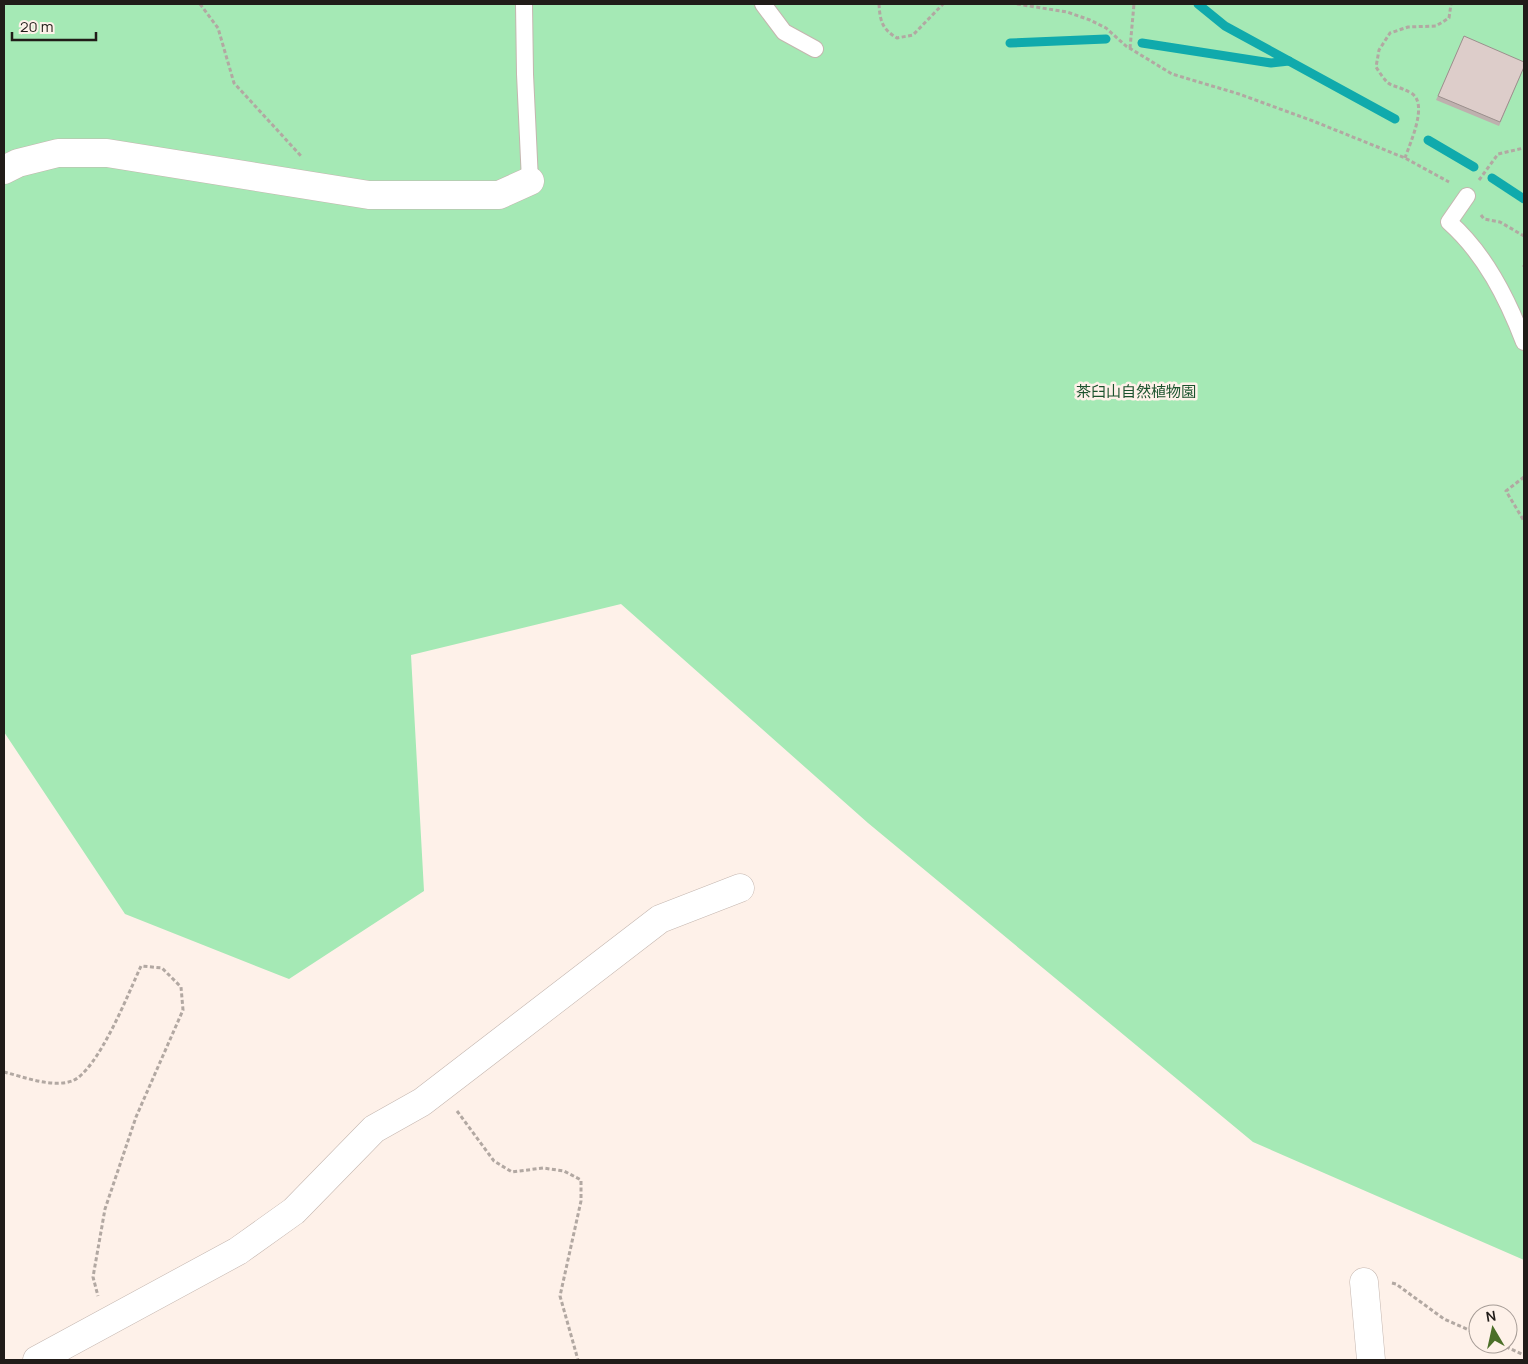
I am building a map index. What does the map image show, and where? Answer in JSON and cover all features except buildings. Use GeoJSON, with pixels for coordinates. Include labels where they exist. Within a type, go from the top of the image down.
{"type":"FeatureCollection","features":[{"type":"Feature","properties":{"kind":"street"},"geometry":{"type":"LineString","coordinates":[[4,170],[18,163],[58,153],[107,153],[369,195],[499,195],[530,181]]}},
{"type":"Feature","properties":{"kind":"street"},"geometry":{"type":"LineString","coordinates":[[37,1360],[238,1251],[294,1210],[374,1129],[422,1102],[660,919],[740,888]]}},
{"type":"Feature","properties":{"kind":"street"},"geometry":{"type":"LineString","coordinates":[[1364,1282],[1371,1360]]}},
{"type":"Feature","properties":{"kind":"lane"},"geometry":{"type":"LineString","coordinates":[[524,4],[525,92],[530,181]]}},
{"type":"Feature","properties":{"kind":"lane"},"geometry":{"type":"LineString","coordinates":[[763,4],[784,32],[814,49]]}},
{"type":"Feature","properties":{"kind":"lane"},"geometry":{"type":"LineString","coordinates":[[1467,196],[1449,222],[1467,238],[1484,261],[1512,311],[1524,342]]}},
{"type":"Feature","properties":{"kind":"path"},"geometry":{"type":"LineString","coordinates":[[200,4],[218,28],[234,83],[299,153],[315,187]]}},
{"type":"Feature","properties":{"kind":"path"},"geometry":{"type":"LineString","coordinates":[[879,4],[880,22],[887,31],[897,38],[913,35],[943,4]]}},
{"type":"Feature","properties":{"kind":"path"},"geometry":{"type":"LineString","coordinates":[[1017,4],[1067,12],[1090,20],[1106,28],[1130,48],[1172,74],[1258,100],[1406,158],[1420,115],[1417,99],[1412,93],[1387,84],[1376,67],[1379,50],[1390,33],[1408,27],[1436,26],[1449,18],[1451,4]]}},
{"type":"Feature","properties":{"kind":"path"},"geometry":{"type":"LineString","coordinates":[[1130,48],[1134,4]]}},
{"type":"Feature","properties":{"kind":"path"},"geometry":{"type":"LineString","coordinates":[[1467,196],[1498,154],[1524,148]]}},
{"type":"Feature","properties":{"kind":"path"},"geometry":{"type":"LineString","coordinates":[[1524,477],[1506,491],[1524,521]]}},
{"type":"Feature","properties":{"kind":"path"},"geometry":{"type":"LineString","coordinates":[[4,1072],[55,1084],[74,1081],[95,1062],[141,966],[162,968],[181,987],[183,1010],[136,1117],[105,1209],[93,1277],[105,1324]]}},
{"type":"Feature","properties":{"kind":"path"},"geometry":{"type":"LineString","coordinates":[[440,1088],[494,1160],[512,1172],[543,1168],[564,1171],[581,1180],[581,1201],[560,1296],[578,1360]]}},
{"type":"Feature","properties":{"kind":"path"},"geometry":{"type":"LineString","coordinates":[[1364,1282],[1396,1284],[1444,1319],[1468,1330]]}},
{"type":"Feature","properties":{"kind":"green space","name":"茶臼山自然植物園"},"geometry":{"type":"Polygon","coordinates":[[[4,4],[1524,4],[1524,1260],[1253,1142],[868,823],[621,604],[411,655],[424,891],[289,979],[125,914],[4,732],[4,4]]]}},
{"type":"Feature","properties":{"kind":"waterway"},"geometry":{"type":"LineString","coordinates":[[1198,4],[1225,26],[1395,119]]}},
{"type":"Feature","properties":{"kind":"waterway"},"geometry":{"type":"LineString","coordinates":[[1010,43],[1106,39]]}},
{"type":"Feature","properties":{"kind":"waterway"},"geometry":{"type":"LineString","coordinates":[[1142,43],[1271,63],[1289,61]]}},
{"type":"Feature","properties":{"kind":"waterway"},"geometry":{"type":"LineString","coordinates":[[1428,140],[1474,167]]}},
{"type":"Feature","properties":{"kind":"waterway"},"geometry":{"type":"LineString","coordinates":[[1492,178],[1524,199]]}}]}
